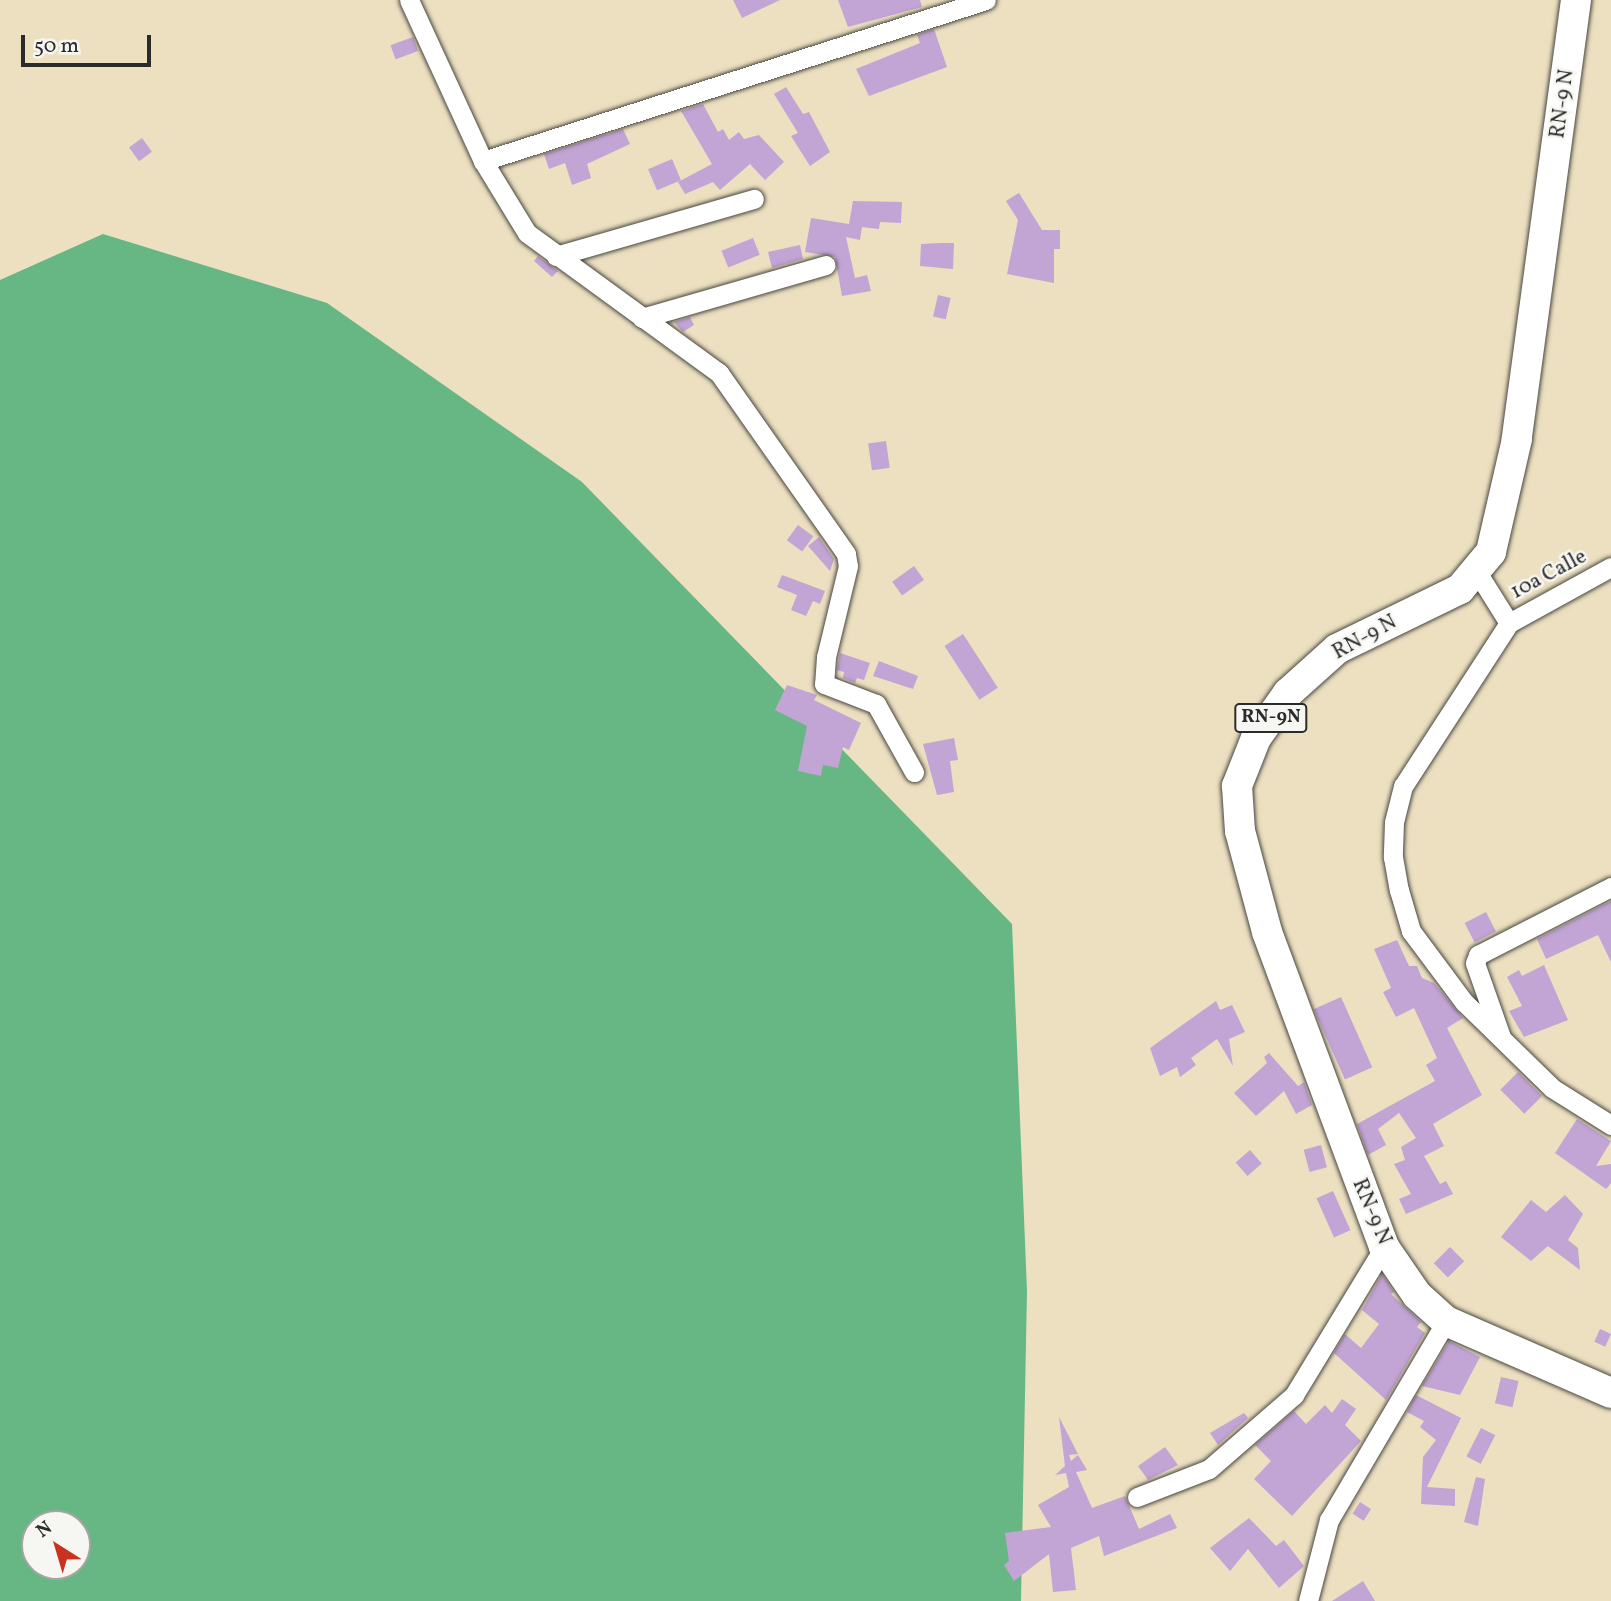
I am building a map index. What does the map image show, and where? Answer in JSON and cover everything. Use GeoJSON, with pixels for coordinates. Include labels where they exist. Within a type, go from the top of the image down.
{"type":"FeatureCollection","features":[{"type":"Feature","properties":{"kind":"main road","name":"RN-9 N"},"geometry":{"type":"LineString","coordinates":[[1576,0],[1517,439],[1491,552],[1477,572],[1460,589],[1337,649],[1288,693],[1256,738],[1237,786],[1240,831],[1267,932],[1384,1247],[1417,1295],[1446,1321],[1611,1393]]}},
{"type":"Feature","properties":{"kind":"street"},"geometry":{"type":"LineString","coordinates":[[409,0],[484,161],[527,233],[727,382],[846,554],[848,566],[826,657],[824,684],[876,704],[914,772]]}},
{"type":"Feature","properties":{"kind":"street"},"geometry":{"type":"LineString","coordinates":[[484,161],[986,0]]}},
{"type":"Feature","properties":{"kind":"street"},"geometry":{"type":"LineString","coordinates":[[556,256],[754,199]]}},
{"type":"Feature","properties":{"kind":"street"},"geometry":{"type":"LineString","coordinates":[[642,318],[826,265]]}},
{"type":"Feature","properties":{"kind":"street","name":"10a Calle"},"geometry":{"type":"LineString","coordinates":[[1509,623],[1611,568]]}},
{"type":"Feature","properties":{"kind":"street"},"geometry":{"type":"LineString","coordinates":[[1477,572],[1509,623],[1403,786],[1394,822],[1393,857],[1411,931],[1464,1002],[1504,1046],[1552,1088],[1611,1125]]}},
{"type":"Feature","properties":{"kind":"street"},"geometry":{"type":"LineString","coordinates":[[1504,1046],[1475,963],[1478,955],[1611,887]]}},
{"type":"Feature","properties":{"kind":"street"},"geometry":{"type":"LineString","coordinates":[[1137,1497],[1209,1469],[1294,1395],[1384,1247]]}},
{"type":"Feature","properties":{"kind":"street"},"geometry":{"type":"LineString","coordinates":[[1308,1601],[1329,1520],[1446,1321]]}},
{"type":"Feature","properties":{"kind":"green space"},"geometry":{"type":"Polygon","coordinates":[[[103,234],[327,303],[582,482],[1012,924],[1027,1291],[1021,1601],[0,1601],[0,280],[103,234]]]}},
{"type":"Feature","properties":{"kind":"building"},"geometry":{"type":"Polygon","coordinates":[[[733,0],[780,0],[742,18],[733,0]]]}},
{"type":"Feature","properties":{"kind":"building"},"geometry":{"type":"Polygon","coordinates":[[[838,0],[920,0],[922,7],[848,27],[838,0]]]}},
{"type":"Feature","properties":{"kind":"building"},"geometry":{"type":"Polygon","coordinates":[[[934,29],[947,67],[869,96],[856,69],[920,43],[917,35],[934,29]]]}},
{"type":"Feature","properties":{"kind":"building"},"geometry":{"type":"Polygon","coordinates":[[[413,37],[418,51],[396,59],[390,45],[413,37]]]}},
{"type":"Feature","properties":{"kind":"building"},"geometry":{"type":"Polygon","coordinates":[[[786,87],[803,114],[809,112],[830,152],[810,166],[791,136],[798,133],[774,94],[786,87]]]}},
{"type":"Feature","properties":{"kind":"building"},"geometry":{"type":"Polygon","coordinates":[[[703,104],[718,132],[723,129],[729,140],[739,132],[744,139],[759,135],[784,162],[765,180],[750,164],[720,190],[713,182],[685,194],[678,182],[712,164],[681,111],[703,104]]]}},
{"type":"Feature","properties":{"kind":"building"},"geometry":{"type":"Polygon","coordinates":[[[623,129],[630,144],[587,164],[591,178],[572,185],[565,163],[549,169],[544,154],[623,129]]]}},
{"type":"Feature","properties":{"kind":"building"},"geometry":{"type":"Polygon","coordinates":[[[142,138],[152,152],[139,161],[129,147],[142,138]]]}},
{"type":"Feature","properties":{"kind":"building"},"geometry":{"type":"Polygon","coordinates":[[[672,159],[681,180],[657,190],[648,169],[672,159]]]}},
{"type":"Feature","properties":{"kind":"building"},"geometry":{"type":"Polygon","coordinates":[[[1019,193],[1042,230],[1060,230],[1060,249],[1054,249],[1054,283],[1007,274],[1018,220],[1006,201],[1019,193]]]}},
{"type":"Feature","properties":{"kind":"building"},"geometry":{"type":"Polygon","coordinates":[[[853,201],[902,202],[901,223],[880,222],[879,229],[862,227],[860,240],[846,237],[855,278],[867,275],[871,291],[842,296],[835,257],[805,252],[811,218],[849,224],[853,201]]]}},
{"type":"Feature","properties":{"kind":"building"},"geometry":{"type":"Polygon","coordinates":[[[753,238],[760,255],[728,267],[721,251],[753,238]]]}},
{"type":"Feature","properties":{"kind":"building"},"geometry":{"type":"Polygon","coordinates":[[[954,243],[953,269],[920,266],[921,244],[954,243]]]}},
{"type":"Feature","properties":{"kind":"building"},"geometry":{"type":"Polygon","coordinates":[[[800,245],[803,259],[772,268],[768,252],[800,245]]]}},
{"type":"Feature","properties":{"kind":"building"},"geometry":{"type":"Polygon","coordinates":[[[538,256],[558,271],[552,277],[534,261],[538,256]]]}},
{"type":"Feature","properties":{"kind":"building"},"geometry":{"type":"Polygon","coordinates":[[[938,295],[951,298],[946,319],[933,316],[938,295]]]}},
{"type":"Feature","properties":{"kind":"building"},"geometry":{"type":"Polygon","coordinates":[[[690,317],[694,325],[683,332],[674,322],[690,317]]]}},
{"type":"Feature","properties":{"kind":"building"},"geometry":{"type":"Polygon","coordinates":[[[886,441],[890,468],[872,470],[868,444],[886,441]]]}},
{"type":"Feature","properties":{"kind":"building"},"geometry":{"type":"Polygon","coordinates":[[[798,525],[813,536],[802,552],[787,540],[798,525]]]}},
{"type":"Feature","properties":{"kind":"building"},"geometry":{"type":"Polygon","coordinates":[[[819,537],[834,559],[830,571],[808,546],[819,537]]]}},
{"type":"Feature","properties":{"kind":"building"},"geometry":{"type":"Polygon","coordinates":[[[914,566],[924,580],[902,596],[892,582],[914,566]]]}},
{"type":"Feature","properties":{"kind":"building"},"geometry":{"type":"Polygon","coordinates":[[[782,575],[825,591],[820,604],[813,601],[806,616],[791,610],[797,595],[777,587],[782,575]]]}},
{"type":"Feature","properties":{"kind":"building"},"geometry":{"type":"Polygon","coordinates":[[[963,634],[998,688],[979,700],[945,646],[963,634]]]}},
{"type":"Feature","properties":{"kind":"building"},"geometry":{"type":"Polygon","coordinates":[[[840,653],[870,663],[864,680],[857,678],[855,683],[843,678],[844,672],[837,670],[840,653]]]}},
{"type":"Feature","properties":{"kind":"building"},"geometry":{"type":"Polygon","coordinates":[[[879,661],[918,676],[913,689],[873,676],[879,661]]]}},
{"type":"Feature","properties":{"kind":"building"},"geometry":{"type":"Polygon","coordinates":[[[787,685],[817,695],[814,700],[861,723],[849,750],[843,747],[838,768],[823,765],[821,776],[798,771],[807,726],[775,710],[787,685]]]}},
{"type":"Feature","properties":{"kind":"building"},"geometry":{"type":"Polygon","coordinates":[[[954,738],[958,760],[950,761],[954,792],[937,795],[923,744],[954,738]]]}},
{"type":"Feature","properties":{"kind":"building"},"geometry":{"type":"Polygon","coordinates":[[[1611,901],[1611,962],[1598,935],[1546,959],[1537,939],[1611,901]]]}},
{"type":"Feature","properties":{"kind":"building"},"geometry":{"type":"Polygon","coordinates":[[[1486,912],[1496,932],[1475,942],[1465,923],[1486,912]]]}},
{"type":"Feature","properties":{"kind":"building"},"geometry":{"type":"Polygon","coordinates":[[[1397,940],[1409,966],[1417,966],[1422,978],[1434,983],[1463,1018],[1447,1028],[1482,1095],[1433,1124],[1444,1146],[1424,1156],[1440,1184],[1446,1181],[1453,1194],[1406,1214],[1399,1199],[1411,1194],[1394,1164],[1405,1160],[1401,1147],[1416,1138],[1399,1113],[1378,1129],[1386,1145],[1368,1155],[1357,1124],[1435,1081],[1426,1065],[1437,1058],[1414,1008],[1396,1017],[1383,992],[1391,988],[1374,949],[1397,940]]]}},
{"type":"Feature","properties":{"kind":"building"},"geometry":{"type":"Polygon","coordinates":[[[1544,965],[1568,1020],[1524,1037],[1509,1011],[1522,1006],[1507,977],[1519,970],[1522,976],[1544,965]]]}},
{"type":"Feature","properties":{"kind":"building"},"geometry":{"type":"Polygon","coordinates":[[[1341,997],[1372,1067],[1345,1080],[1314,1009],[1341,997]]]}},
{"type":"Feature","properties":{"kind":"building"},"geometry":{"type":"Polygon","coordinates":[[[1216,1001],[1220,1010],[1232,1005],[1245,1032],[1229,1039],[1233,1066],[1217,1039],[1191,1058],[1196,1065],[1180,1077],[1177,1067],[1160,1076],[1150,1048],[1216,1001]]]}},
{"type":"Feature","properties":{"kind":"building"},"geometry":{"type":"Polygon","coordinates":[[[1269,1053],[1298,1086],[1304,1082],[1312,1105],[1296,1114],[1284,1091],[1256,1116],[1234,1093],[1267,1063],[1264,1057],[1269,1053]]]}},
{"type":"Feature","properties":{"kind":"building"},"geometry":{"type":"Polygon","coordinates":[[[1518,1072],[1542,1096],[1524,1114],[1500,1090],[1518,1072]]]}},
{"type":"Feature","properties":{"kind":"building"},"geometry":{"type":"Polygon","coordinates":[[[1577,1119],[1611,1141],[1596,1166],[1611,1164],[1611,1183],[1606,1189],[1555,1153],[1577,1119]]]}},
{"type":"Feature","properties":{"kind":"building"},"geometry":{"type":"Polygon","coordinates":[[[1321,1145],[1327,1167],[1310,1172],[1304,1150],[1321,1145]]]}},
{"type":"Feature","properties":{"kind":"building"},"geometry":{"type":"Polygon","coordinates":[[[1250,1150],[1262,1164],[1247,1176],[1236,1162],[1250,1150]]]}},
{"type":"Feature","properties":{"kind":"building"},"geometry":{"type":"Polygon","coordinates":[[[1333,1191],[1350,1230],[1334,1238],[1317,1198],[1333,1191]]]}},
{"type":"Feature","properties":{"kind":"building"},"geometry":{"type":"Polygon","coordinates":[[[1565,1195],[1583,1214],[1568,1240],[1578,1248],[1580,1270],[1548,1246],[1531,1261],[1501,1237],[1531,1200],[1546,1212],[1565,1195]]]}},
{"type":"Feature","properties":{"kind":"building"},"geometry":{"type":"Polygon","coordinates":[[[1450,1247],[1464,1261],[1448,1277],[1434,1263],[1450,1247]]]}},
{"type":"Feature","properties":{"kind":"building"},"geometry":{"type":"Polygon","coordinates":[[[1382,1274],[1394,1292],[1391,1294],[1421,1322],[1417,1327],[1425,1333],[1386,1400],[1334,1353],[1345,1334],[1361,1348],[1379,1324],[1362,1310],[1382,1274]]]}},
{"type":"Feature","properties":{"kind":"building"},"geometry":{"type":"Polygon","coordinates":[[[1600,1329],[1611,1334],[1605,1347],[1594,1342],[1600,1329]]]}},
{"type":"Feature","properties":{"kind":"building"},"geometry":{"type":"Polygon","coordinates":[[[1449,1341],[1480,1357],[1460,1395],[1422,1386],[1449,1341]]]}},
{"type":"Feature","properties":{"kind":"building"},"geometry":{"type":"Polygon","coordinates":[[[1501,1377],[1519,1381],[1512,1407],[1495,1403],[1501,1377]]]}},
{"type":"Feature","properties":{"kind":"building"},"geometry":{"type":"Polygon","coordinates":[[[1416,1395],[1461,1418],[1427,1487],[1455,1489],[1455,1506],[1421,1504],[1423,1457],[1436,1440],[1420,1427],[1424,1421],[1407,1412],[1416,1395]]]}},
{"type":"Feature","properties":{"kind":"building"},"geometry":{"type":"Polygon","coordinates":[[[1342,1399],[1356,1409],[1345,1425],[1361,1441],[1292,1516],[1254,1479],[1271,1461],[1255,1445],[1294,1411],[1306,1424],[1325,1405],[1332,1413],[1342,1399]]]}},
{"type":"Feature","properties":{"kind":"building"},"geometry":{"type":"Polygon","coordinates":[[[1244,1413],[1248,1418],[1218,1445],[1210,1433],[1244,1413]]]}},
{"type":"Feature","properties":{"kind":"building"},"geometry":{"type":"Polygon","coordinates":[[[1059,1417],[1078,1454],[1069,1455],[1071,1461],[1078,1455],[1087,1470],[1076,1472],[1092,1508],[1125,1496],[1139,1529],[1170,1514],[1177,1528],[1104,1556],[1099,1536],[1071,1548],[1076,1590],[1053,1592],[1049,1554],[1014,1581],[1004,1565],[1009,1561],[1005,1533],[1051,1527],[1038,1505],[1069,1487],[1066,1473],[1055,1475],[1065,1466],[1059,1417]]]}},
{"type":"Feature","properties":{"kind":"building"},"geometry":{"type":"Polygon","coordinates":[[[1481,1428],[1495,1435],[1481,1464],[1466,1457],[1481,1428]]]}},
{"type":"Feature","properties":{"kind":"building"},"geometry":{"type":"Polygon","coordinates":[[[1165,1447],[1178,1465],[1148,1480],[1138,1466],[1165,1447]]]}},
{"type":"Feature","properties":{"kind":"building"},"geometry":{"type":"Polygon","coordinates":[[[1476,1477],[1485,1479],[1478,1526],[1464,1522],[1476,1477]]]}},
{"type":"Feature","properties":{"kind":"building"},"geometry":{"type":"Polygon","coordinates":[[[1360,1502],[1371,1509],[1364,1521],[1353,1514],[1360,1502]]]}},
{"type":"Feature","properties":{"kind":"building"},"geometry":{"type":"Polygon","coordinates":[[[1249,1518],[1276,1546],[1284,1540],[1304,1566],[1279,1588],[1248,1549],[1230,1571],[1210,1548],[1249,1518]]]}},
{"type":"Feature","properties":{"kind":"building"},"geometry":{"type":"Polygon","coordinates":[[[1363,1581],[1375,1601],[1332,1601],[1363,1581]]]}}]}
